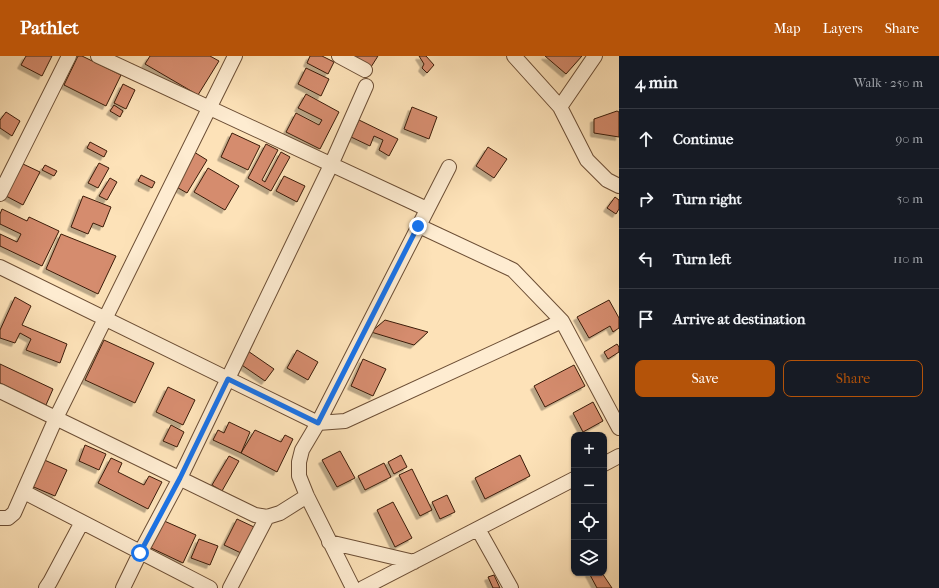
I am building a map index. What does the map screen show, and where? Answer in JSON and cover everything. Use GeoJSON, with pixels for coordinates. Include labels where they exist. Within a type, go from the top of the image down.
{"type":"FeatureCollection","features":[{"type":"Feature","properties":{"kind":"street"},"geometry":{"type":"LineString","coordinates":[[0,194],[69,56]]}},
{"type":"Feature","properties":{"kind":"street"},"geometry":{"type":"LineString","coordinates":[[98,56],[427,209]]}},
{"type":"Feature","properties":{"kind":"street"},"geometry":{"type":"LineString","coordinates":[[0,518],[8,518],[14,512],[56,418],[235,56]]}},
{"type":"Feature","properties":{"kind":"street"},"geometry":{"type":"LineString","coordinates":[[339,56],[365,70]]}},
{"type":"Feature","properties":{"kind":"street"},"geometry":{"type":"LineString","coordinates":[[514,56],[560,107],[587,160],[607,180],[619,186]]}},
{"type":"Feature","properties":{"kind":"street"},"geometry":{"type":"LineString","coordinates":[[560,107],[595,56]]}},
{"type":"Feature","properties":{"kind":"street"},"geometry":{"type":"LineString","coordinates":[[123,588],[180,478],[228,379],[331,164],[366,86]]}},
{"type":"Feature","properties":{"kind":"street"},"geometry":{"type":"LineString","coordinates":[[353,588],[307,496],[299,476],[299,462],[302,450],[318,423],[449,167]]}},
{"type":"Feature","properties":{"kind":"street"},"geometry":{"type":"LineString","coordinates":[[418,226],[513,270],[562,321],[619,428]]}},
{"type":"Feature","properties":{"kind":"street"},"geometry":{"type":"LineString","coordinates":[[0,267],[318,423],[345,421],[562,321]]}},
{"type":"Feature","properties":{"kind":"street"},"geometry":{"type":"LineString","coordinates":[[0,391],[255,515],[267,517],[280,513],[307,496]]}},
{"type":"Feature","properties":{"kind":"street"},"geometry":{"type":"LineString","coordinates":[[607,462],[619,456]]}},
{"type":"Feature","properties":{"kind":"street"},"geometry":{"type":"LineString","coordinates":[[363,588],[571,481]]}},
{"type":"Feature","properties":{"kind":"street"},"geometry":{"type":"LineString","coordinates":[[24,492],[210,588]]}},
{"type":"Feature","properties":{"kind":"street"},"geometry":{"type":"LineString","coordinates":[[230,588],[267,517]]}},
{"type":"Feature","properties":{"kind":"street"},"geometry":{"type":"LineString","coordinates":[[46,588],[82,522]]}},
{"type":"Feature","properties":{"kind":"street"},"geometry":{"type":"LineString","coordinates":[[478,529],[511,588]]}},
{"type":"Feature","properties":{"kind":"street"},"geometry":{"type":"LineString","coordinates":[[329,542],[414,562]]}},
{"type":"Feature","properties":{"kind":"building"},"geometry":{"type":"Polygon","coordinates":[[[26,56],[52,56],[42,76],[21,65],[26,56]]]}},
{"type":"Feature","properties":{"kind":"building"},"geometry":{"type":"Polygon","coordinates":[[[78,56],[82,56],[121,75],[106,106],[64,85],[78,56]]]}},
{"type":"Feature","properties":{"kind":"building"},"geometry":{"type":"Polygon","coordinates":[[[150,56],[210,56],[219,61],[198,95],[145,64],[150,56]]]}},
{"type":"Feature","properties":{"kind":"building"},"geometry":{"type":"Polygon","coordinates":[[[310,56],[322,56],[334,62],[328,74],[307,63],[310,56]]]}},
{"type":"Feature","properties":{"kind":"building"},"geometry":{"type":"Polygon","coordinates":[[[354,56],[378,56],[371,67],[354,56]]]}},
{"type":"Feature","properties":{"kind":"building"},"geometry":{"type":"Polygon","coordinates":[[[419,56],[426,56],[434,65],[427,73],[422,68],[424,64],[419,56]]]}},
{"type":"Feature","properties":{"kind":"building"},"geometry":{"type":"Polygon","coordinates":[[[545,56],[582,56],[566,74],[545,56]]]}},
{"type":"Feature","properties":{"kind":"building"},"geometry":{"type":"Polygon","coordinates":[[[306,68],[329,79],[321,96],[298,84],[306,68]]]}},
{"type":"Feature","properties":{"kind":"building"},"geometry":{"type":"Polygon","coordinates":[[[123,84],[135,90],[126,109],[114,103],[123,84]]]}},
{"type":"Feature","properties":{"kind":"building"},"geometry":{"type":"Polygon","coordinates":[[[306,94],[339,112],[320,149],[286,132],[296,113],[319,125],[322,120],[298,108],[306,94]]]}},
{"type":"Feature","properties":{"kind":"building"},"geometry":{"type":"Polygon","coordinates":[[[114,105],[123,111],[120,117],[110,111],[114,105]]]}},
{"type":"Feature","properties":{"kind":"building"},"geometry":{"type":"Polygon","coordinates":[[[412,107],[437,117],[429,139],[404,129],[412,107]]]}},
{"type":"Feature","properties":{"kind":"building"},"geometry":{"type":"Polygon","coordinates":[[[617,111],[619,112],[619,137],[594,133],[594,119],[617,111]]]}},
{"type":"Feature","properties":{"kind":"building"},"geometry":{"type":"Polygon","coordinates":[[[6,112],[20,121],[12,136],[0,128],[0,120],[6,112]]]}},
{"type":"Feature","properties":{"kind":"building"},"geometry":{"type":"Polygon","coordinates":[[[359,120],[398,139],[389,156],[379,150],[383,140],[374,136],[370,146],[351,137],[359,120]]]}},
{"type":"Feature","properties":{"kind":"building"},"geometry":{"type":"Polygon","coordinates":[[[232,133],[260,146],[248,170],[221,157],[232,133]]]}},
{"type":"Feature","properties":{"kind":"building"},"geometry":{"type":"Polygon","coordinates":[[[90,142],[107,151],[104,157],[87,148],[90,142]]]}},
{"type":"Feature","properties":{"kind":"building"},"geometry":{"type":"Polygon","coordinates":[[[266,144],[278,150],[262,180],[265,182],[281,152],[290,157],[271,191],[248,178],[266,144]]]}},
{"type":"Feature","properties":{"kind":"building"},"geometry":{"type":"Polygon","coordinates":[[[488,147],[507,159],[494,178],[476,166],[488,147]]]}},
{"type":"Feature","properties":{"kind":"building"},"geometry":{"type":"Polygon","coordinates":[[[194,152],[207,160],[187,193],[173,185],[194,152]]]}},
{"type":"Feature","properties":{"kind":"building"},"geometry":{"type":"Polygon","coordinates":[[[99,163],[109,168],[98,188],[88,183],[99,163]]]}},
{"type":"Feature","properties":{"kind":"building"},"geometry":{"type":"Polygon","coordinates":[[[23,164],[40,172],[23,205],[6,196],[23,164]]]}},
{"type":"Feature","properties":{"kind":"building"},"geometry":{"type":"Polygon","coordinates":[[[45,165],[57,171],[54,176],[42,170],[45,165]]]}},
{"type":"Feature","properties":{"kind":"building"},"geometry":{"type":"Polygon","coordinates":[[[208,168],[239,186],[225,210],[194,192],[208,168]]]}},
{"type":"Feature","properties":{"kind":"building"},"geometry":{"type":"Polygon","coordinates":[[[141,175],[155,182],[152,188],[138,181],[141,175]]]}},
{"type":"Feature","properties":{"kind":"building"},"geometry":{"type":"Polygon","coordinates":[[[284,176],[305,186],[297,202],[276,191],[284,176]]]}},
{"type":"Feature","properties":{"kind":"building"},"geometry":{"type":"Polygon","coordinates":[[[110,178],[117,182],[107,200],[99,196],[110,178]]]}},
{"type":"Feature","properties":{"kind":"building"},"geometry":{"type":"Polygon","coordinates":[[[83,196],[111,207],[103,227],[93,223],[88,234],[71,227],[83,196]]]}},
{"type":"Feature","properties":{"kind":"building"},"geometry":{"type":"Polygon","coordinates":[[[615,197],[619,200],[619,209],[616,214],[607,208],[615,197]]]}},
{"type":"Feature","properties":{"kind":"building"},"geometry":{"type":"Polygon","coordinates":[[[2,209],[27,221],[29,217],[59,231],[42,266],[0,246],[0,234],[17,242],[21,234],[0,224],[0,214],[2,209]]]}},
{"type":"Feature","properties":{"kind":"building"},"geometry":{"type":"Polygon","coordinates":[[[61,234],[116,256],[98,294],[46,269],[61,234]]]}},
{"type":"Feature","properties":{"kind":"building"},"geometry":{"type":"Polygon","coordinates":[[[15,297],[31,306],[22,325],[67,344],[60,363],[26,350],[31,339],[20,333],[15,343],[0,338],[0,330],[15,297]]]}},
{"type":"Feature","properties":{"kind":"building"},"geometry":{"type":"Polygon","coordinates":[[[609,300],[619,318],[619,328],[613,332],[610,326],[589,338],[577,317],[609,300]]]}},
{"type":"Feature","properties":{"kind":"building"},"geometry":{"type":"Polygon","coordinates":[[[385,320],[428,332],[414,345],[371,332],[385,320]]]}},
{"type":"Feature","properties":{"kind":"building"},"geometry":{"type":"Polygon","coordinates":[[[104,340],[154,363],[135,403],[85,380],[104,340]]]}},
{"type":"Feature","properties":{"kind":"building"},"geometry":{"type":"Polygon","coordinates":[[[617,344],[619,347],[619,352],[608,359],[604,352],[617,344]]]}},
{"type":"Feature","properties":{"kind":"building"},"geometry":{"type":"Polygon","coordinates":[[[245,349],[274,369],[265,381],[236,361],[245,349]]]}},
{"type":"Feature","properties":{"kind":"building"},"geometry":{"type":"Polygon","coordinates":[[[297,350],[318,362],[308,380],[287,368],[297,350]]]}},
{"type":"Feature","properties":{"kind":"building"},"geometry":{"type":"Polygon","coordinates":[[[363,359],[386,369],[373,396],[351,386],[363,359]]]}},
{"type":"Feature","properties":{"kind":"building"},"geometry":{"type":"Polygon","coordinates":[[[0,364],[53,389],[46,405],[0,383],[0,364]]]}},
{"type":"Feature","properties":{"kind":"building"},"geometry":{"type":"Polygon","coordinates":[[[574,365],[585,386],[545,407],[534,386],[574,365]]]}},
{"type":"Feature","properties":{"kind":"building"},"geometry":{"type":"Polygon","coordinates":[[[168,387],[195,400],[183,425],[156,412],[168,387]]]}},
{"type":"Feature","properties":{"kind":"building"},"geometry":{"type":"Polygon","coordinates":[[[593,402],[603,421],[583,432],[573,413],[593,402]]]}},
{"type":"Feature","properties":{"kind":"building"},"geometry":{"type":"Polygon","coordinates":[[[229,422],[250,432],[241,453],[213,440],[218,430],[224,433],[229,422]]]}},
{"type":"Feature","properties":{"kind":"building"},"geometry":{"type":"Polygon","coordinates":[[[171,425],[184,432],[177,447],[163,441],[171,425]]]}},
{"type":"Feature","properties":{"kind":"building"},"geometry":{"type":"Polygon","coordinates":[[[255,430],[281,442],[285,435],[293,439],[277,472],[241,453],[255,430]]]}},
{"type":"Feature","properties":{"kind":"building"},"geometry":{"type":"Polygon","coordinates":[[[85,445],[106,454],[99,470],[79,461],[85,445]]]}},
{"type":"Feature","properties":{"kind":"building"},"geometry":{"type":"Polygon","coordinates":[[[340,451],[355,478],[337,487],[322,460],[340,451]]]}},
{"type":"Feature","properties":{"kind":"building"},"geometry":{"type":"Polygon","coordinates":[[[401,455],[407,467],[394,474],[388,462],[401,455]]]}},
{"type":"Feature","properties":{"kind":"building"},"geometry":{"type":"Polygon","coordinates":[[[520,455],[530,476],[485,499],[475,478],[520,455]]]}},
{"type":"Feature","properties":{"kind":"building"},"geometry":{"type":"Polygon","coordinates":[[[229,456],[239,461],[222,491],[212,485],[229,456]]]}},
{"type":"Feature","properties":{"kind":"building"},"geometry":{"type":"Polygon","coordinates":[[[40,458],[67,470],[55,496],[29,485],[40,458]]]}},
{"type":"Feature","properties":{"kind":"building"},"geometry":{"type":"Polygon","coordinates":[[[111,458],[122,463],[118,472],[144,485],[149,476],[162,482],[148,509],[98,483],[111,458]]]}},
{"type":"Feature","properties":{"kind":"building"},"geometry":{"type":"Polygon","coordinates":[[[384,463],[391,477],[365,490],[358,476],[384,463]]]}},
{"type":"Feature","properties":{"kind":"building"},"geometry":{"type":"Polygon","coordinates":[[[412,469],[432,510],[420,516],[399,475],[412,469]]]}},
{"type":"Feature","properties":{"kind":"building"},"geometry":{"type":"Polygon","coordinates":[[[447,495],[455,512],[440,519],[432,502],[447,495]]]}},
{"type":"Feature","properties":{"kind":"building"},"geometry":{"type":"Polygon","coordinates":[[[393,502],[412,538],[395,547],[377,510],[393,502]]]}},
{"type":"Feature","properties":{"kind":"building"},"geometry":{"type":"Polygon","coordinates":[[[237,519],[254,527],[241,553],[224,545],[237,519]]]}},
{"type":"Feature","properties":{"kind":"building"},"geometry":{"type":"Polygon","coordinates":[[[162,520],[196,535],[183,563],[149,547],[162,520]]]}},
{"type":"Feature","properties":{"kind":"building"},"geometry":{"type":"Polygon","coordinates":[[[199,539],[218,546],[210,565],[191,558],[199,539]]]}},
{"type":"Feature","properties":{"kind":"building"},"geometry":{"type":"Polygon","coordinates":[[[494,575],[500,588],[493,588],[488,577],[494,575]]]}},
{"type":"Feature","properties":{"kind":"building"},"geometry":{"type":"Polygon","coordinates":[[[591,576],[604,576],[612,588],[597,588],[591,576]]]}},
{"type":"Feature","properties":{"kind":"route"},"geometry":{"type":"LineString","coordinates":[[140,553],[180,478],[228,379],[318,423],[418,226]]}}]}
